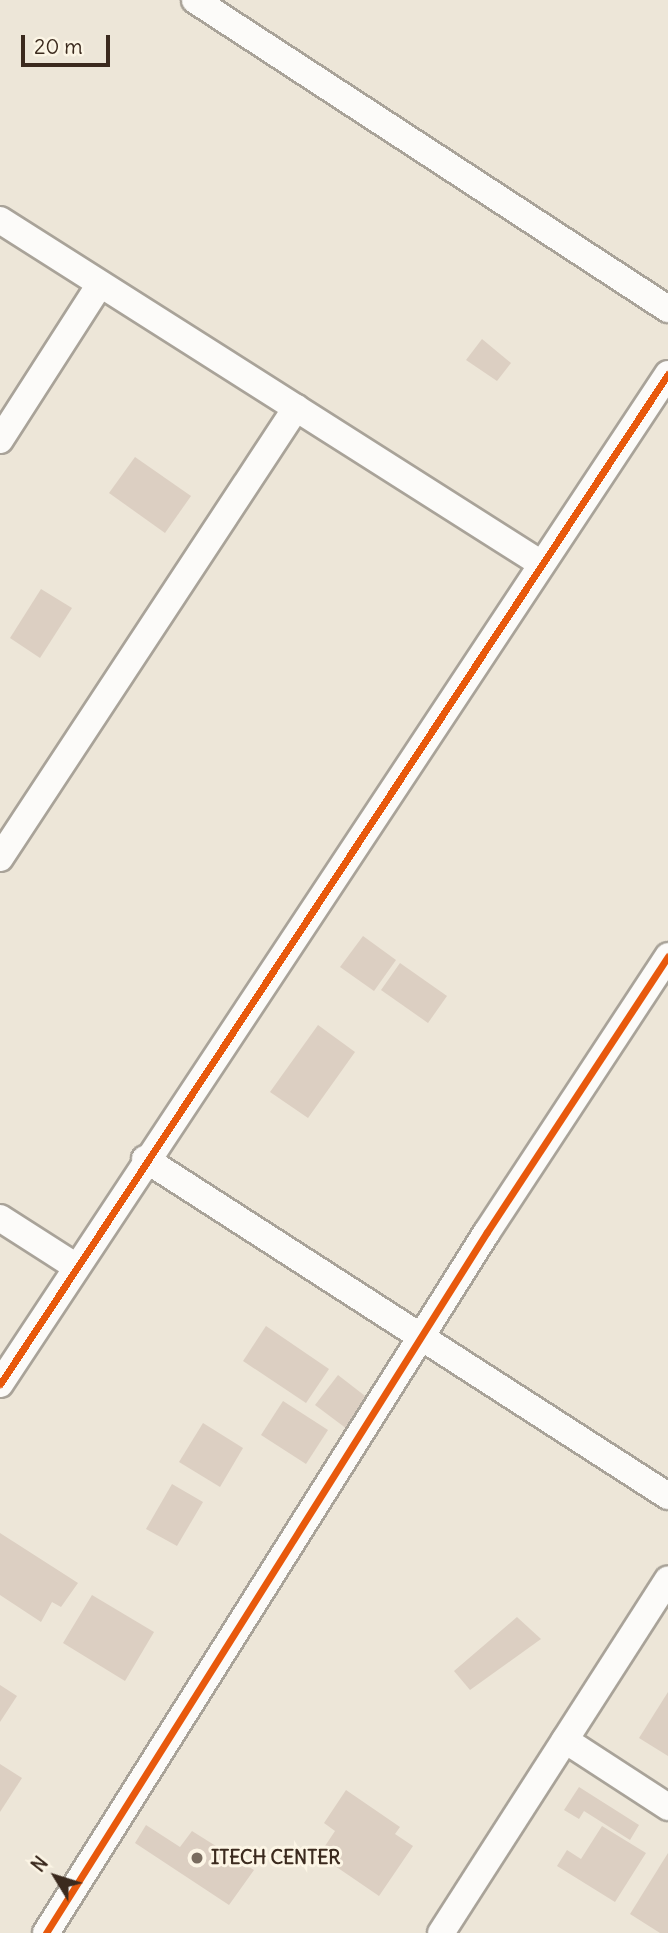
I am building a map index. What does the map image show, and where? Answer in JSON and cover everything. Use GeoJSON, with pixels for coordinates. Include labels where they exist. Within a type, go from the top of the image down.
{"type":"FeatureCollection","features":[{"type":"Feature","properties":{"kind":"street"},"geometry":{"type":"LineString","coordinates":[[195,0],[668,309]]}},
{"type":"Feature","properties":{"kind":"street"},"geometry":{"type":"LineString","coordinates":[[0,220],[540,563]]}},
{"type":"Feature","properties":{"kind":"street"},"geometry":{"type":"LineString","coordinates":[[0,440],[100,284]]}},
{"type":"Feature","properties":{"kind":"street"},"geometry":{"type":"LineString","coordinates":[[0,1384],[145,1159],[668,374]]}},
{"type":"Feature","properties":{"kind":"street"},"geometry":{"type":"LineString","coordinates":[[0,858],[296,408]]}},
{"type":"Feature","properties":{"kind":"street"},"geometry":{"type":"LineString","coordinates":[[46,1933],[421,1336],[668,956]]}},
{"type":"Feature","properties":{"kind":"street"},"geometry":{"type":"LineString","coordinates":[[145,1159],[668,1496]]}},
{"type":"Feature","properties":{"kind":"street"},"geometry":{"type":"LineString","coordinates":[[0,1218],[75,1266]]}},
{"type":"Feature","properties":{"kind":"street"},"geometry":{"type":"LineString","coordinates":[[441,1933],[668,1580]]}},
{"type":"Feature","properties":{"kind":"street"},"geometry":{"type":"LineString","coordinates":[[565,1740],[668,1807]]}},
{"type":"Feature","properties":{"kind":"building"},"geometry":{"type":"Polygon","coordinates":[[[482,339],[511,363],[497,381],[466,360],[482,339]]]}},
{"type":"Feature","properties":{"kind":"building"},"geometry":{"type":"Polygon","coordinates":[[[135,457],[191,496],[165,533],[109,493],[135,457]]]}},
{"type":"Feature","properties":{"kind":"building"},"geometry":{"type":"Polygon","coordinates":[[[41,589],[72,608],[40,658],[10,638],[41,589]]]}},
{"type":"Feature","properties":{"kind":"building"},"geometry":{"type":"Polygon","coordinates":[[[363,936],[396,960],[374,991],[340,967],[363,936]]]}},
{"type":"Feature","properties":{"kind":"building"},"geometry":{"type":"Polygon","coordinates":[[[400,963],[447,996],[428,1023],[381,990],[400,963]]]}},
{"type":"Feature","properties":{"kind":"building"},"geometry":{"type":"Polygon","coordinates":[[[318,1025],[355,1052],[308,1118],[270,1092],[318,1025]]]}},
{"type":"Feature","properties":{"kind":"building"},"geometry":{"type":"Polygon","coordinates":[[[266,1326],[329,1369],[306,1403],[243,1361],[266,1326]]]}},
{"type":"Feature","properties":{"kind":"building"},"geometry":{"type":"Polygon","coordinates":[[[338,1375],[369,1399],[347,1429],[315,1405],[338,1375]]]}},
{"type":"Feature","properties":{"kind":"building"},"geometry":{"type":"Polygon","coordinates":[[[283,1401],[328,1430],[306,1464],[261,1435],[283,1401]]]}},
{"type":"Feature","properties":{"kind":"building"},"geometry":{"type":"Polygon","coordinates":[[[203,1423],[243,1448],[220,1487],[179,1462],[203,1423]]]}},
{"type":"Feature","properties":{"kind":"building"},"geometry":{"type":"Polygon","coordinates":[[[172,1484],[203,1502],[177,1546],[146,1529],[172,1484]]]}},
{"type":"Feature","properties":{"kind":"building"},"geometry":{"type":"Polygon","coordinates":[[[0,1533],[78,1583],[61,1607],[52,1602],[41,1622],[0,1595],[0,1533]]]}},
{"type":"Feature","properties":{"kind":"building"},"geometry":{"type":"Polygon","coordinates":[[[92,1595],[154,1632],[125,1681],[63,1643],[92,1595]]]}},
{"type":"Feature","properties":{"kind":"building"},"geometry":{"type":"Polygon","coordinates":[[[517,1617],[541,1639],[470,1690],[454,1671],[517,1617]]]}},
{"type":"Feature","properties":{"kind":"building"},"geometry":{"type":"Polygon","coordinates":[[[0,1685],[17,1696],[0,1722],[0,1685]]]}},
{"type":"Feature","properties":{"kind":"building"},"geometry":{"type":"Polygon","coordinates":[[[668,1692],[668,1756],[639,1738],[668,1692]]]}},
{"type":"Feature","properties":{"kind":"building"},"geometry":{"type":"Polygon","coordinates":[[[0,1764],[22,1778],[0,1812],[0,1764]]]}},
{"type":"Feature","properties":{"kind":"building"},"geometry":{"type":"Polygon","coordinates":[[[579,1787],[639,1825],[630,1840],[584,1811],[579,1819],[564,1810],[579,1787]]]}},
{"type":"Feature","properties":{"kind":"building"},"geometry":{"type":"Polygon","coordinates":[[[346,1790],[400,1827],[395,1834],[413,1846],[379,1896],[319,1855],[335,1831],[324,1823],[346,1790]]]}},
{"type":"Feature","properties":{"kind":"building","name":"ITECH CENTER"},"geometry":{"type":"Polygon","coordinates":[[[146,1825],[180,1847],[192,1831],[254,1870],[229,1905],[135,1843],[146,1825]]]}},
{"type":"Feature","properties":{"kind":"building"},"geometry":{"type":"Polygon","coordinates":[[[602,1826],[646,1853],[615,1902],[557,1866],[567,1850],[581,1859],[602,1826]]]}},
{"type":"Feature","properties":{"kind":"building"},"geometry":{"type":"Polygon","coordinates":[[[668,1853],[668,1933],[660,1933],[630,1914],[668,1853]]]}},
{"type":"Feature","properties":{"kind":"cycle path"},"geometry":{"type":"LineString","coordinates":[[0,1384],[668,374]]}},
{"type":"Feature","properties":{"kind":"cycle path"},"geometry":{"type":"LineString","coordinates":[[46,1933],[487,1232],[668,956]]}},
{"type":"Feature","properties":{"kind":"place","name":"ITECH CENTER"},"geometry":{"type":"Point","coordinates":[197,1858]}}]}
